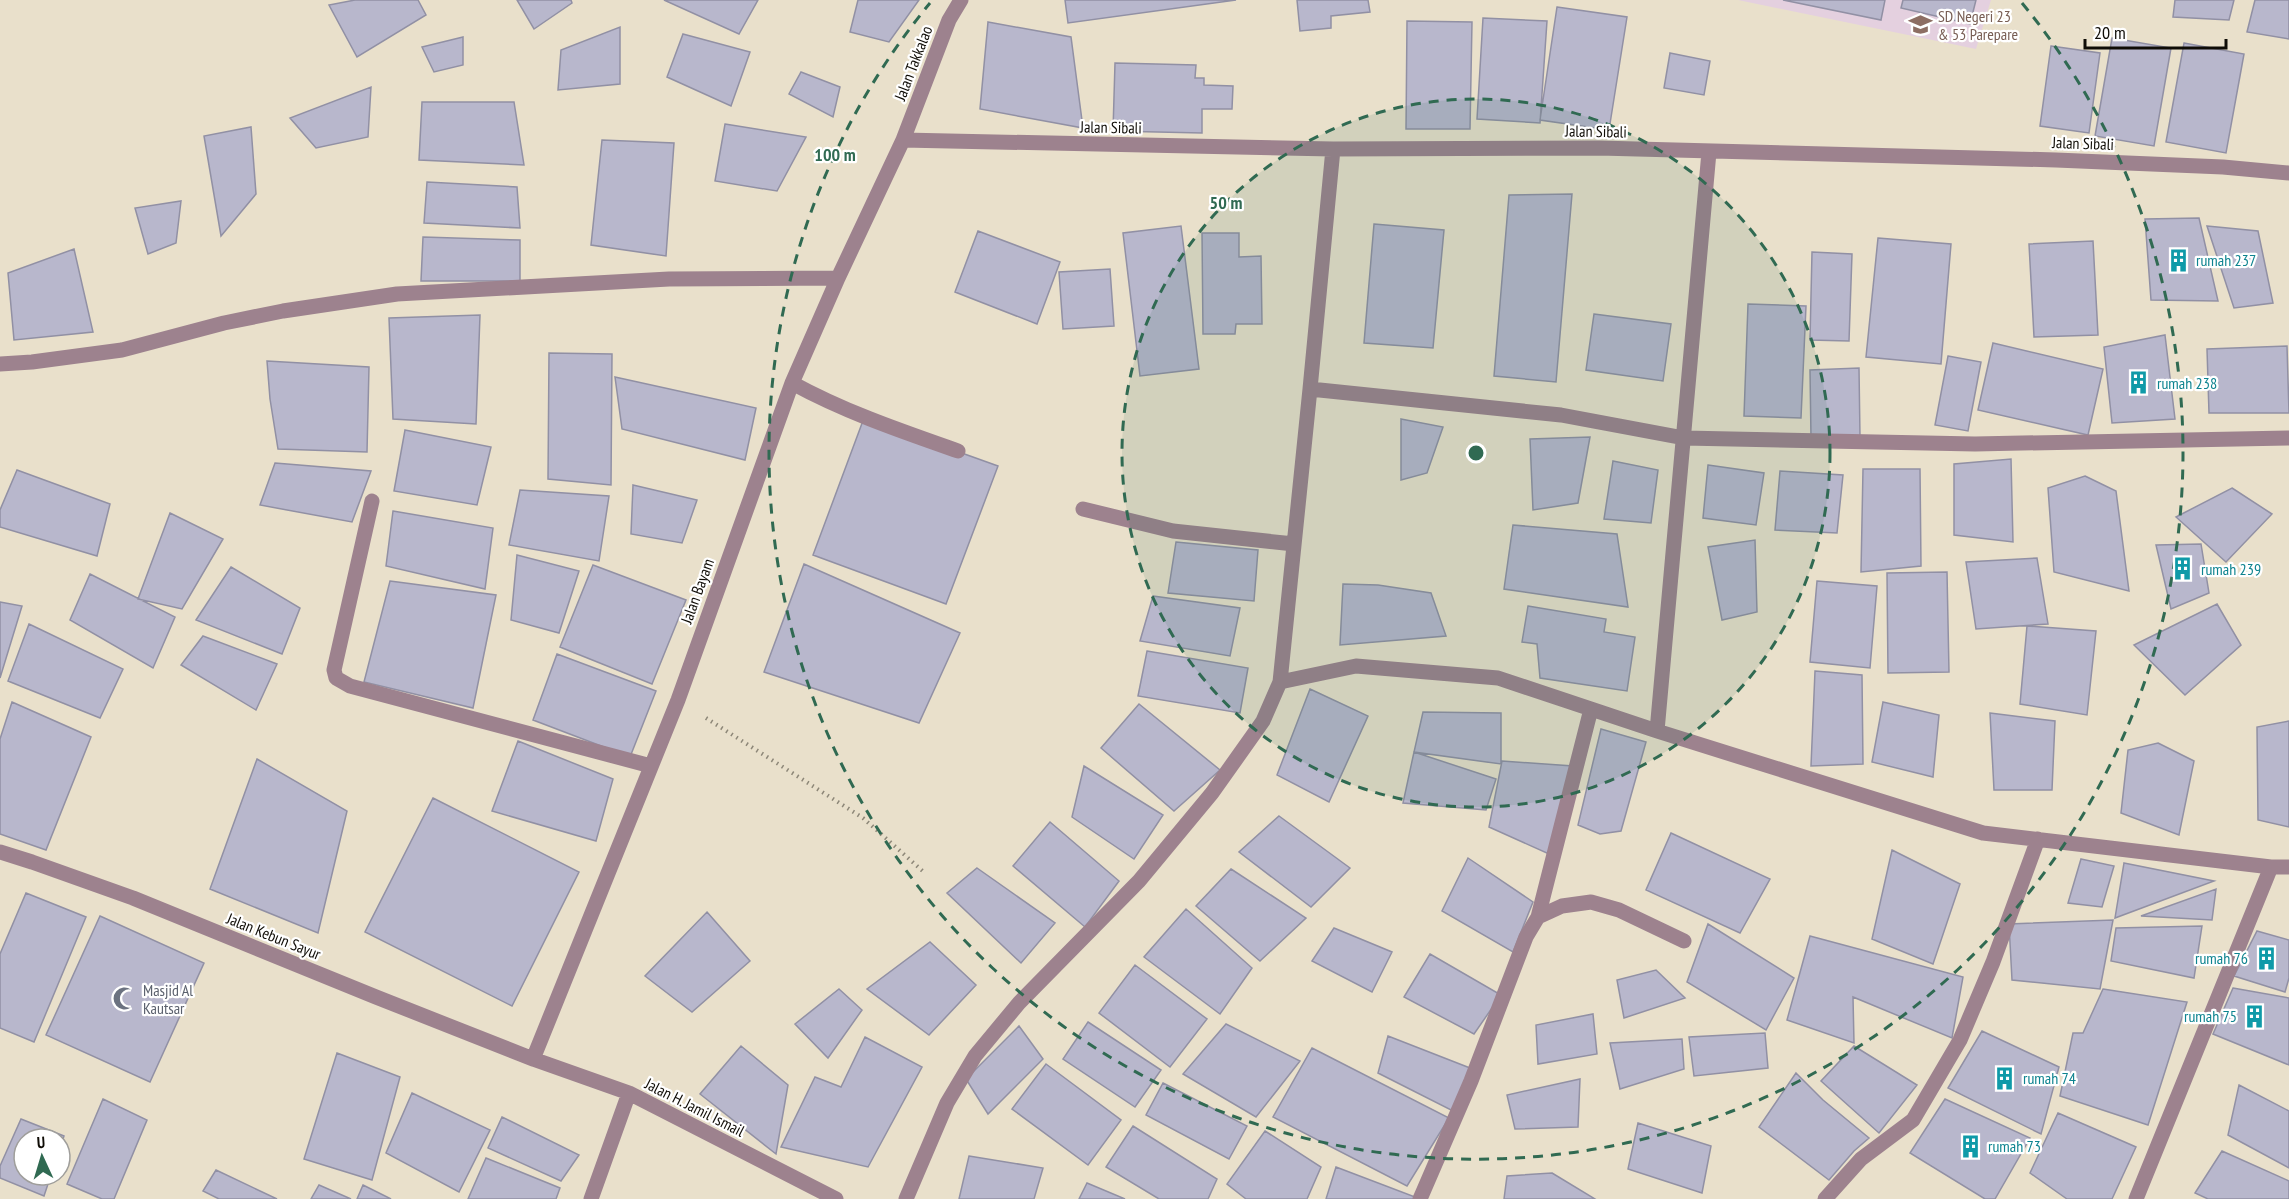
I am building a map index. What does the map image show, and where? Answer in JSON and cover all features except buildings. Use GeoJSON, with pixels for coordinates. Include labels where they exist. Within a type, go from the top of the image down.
{"type":"FeatureCollection","features":[{"type":"Feature","properties":{"kind":"street","name":"Jalan Takkalao"},"geometry":{"type":"LineString","coordinates":[[903,140],[949,20],[961,0]]}},
{"type":"Feature","properties":{"kind":"street","name":"Jalan Sibali"},"geometry":{"type":"LineString","coordinates":[[903,140],[1333,149],[1599,148],[2056,160],[2223,167],[2289,173]]}},
{"type":"Feature","properties":{"kind":"street","name":"Jalan Bayam"},"geometry":{"type":"LineString","coordinates":[[533,1059],[678,700],[792,383],[903,140]]}},
{"type":"Feature","properties":{"kind":"street"},"geometry":{"type":"LineString","coordinates":[[906,1199],[947,1103],[975,1056],[1019,1003],[1139,881],[1212,793],[1263,721],[1280,682],[1333,149]]}},
{"type":"Feature","properties":{"kind":"street"},"geometry":{"type":"LineString","coordinates":[[1657,731],[1709,152]]}},
{"type":"Feature","properties":{"kind":"street"},"geometry":{"type":"LineString","coordinates":[[0,364],[122,350],[263,315],[397,294],[669,279],[838,278]]}},
{"type":"Feature","properties":{"kind":"street"},"geometry":{"type":"LineString","coordinates":[[792,383],[844,409],[958,451]]}},
{"type":"Feature","properties":{"kind":"street"},"geometry":{"type":"LineString","coordinates":[[1310,389],[1561,415],[1684,438],[1975,444],[2289,438]]}},
{"type":"Feature","properties":{"kind":"street"},"geometry":{"type":"LineString","coordinates":[[372,501],[334,670],[336,678],[350,687],[651,766]]}},
{"type":"Feature","properties":{"kind":"street"},"geometry":{"type":"LineString","coordinates":[[1083,509],[1173,531],[1294,544]]}},
{"type":"Feature","properties":{"kind":"street"},"geometry":{"type":"LineString","coordinates":[[1280,682],[1356,666],[1498,678],[1657,731],[1983,833],[2271,867],[2289,867]]}},
{"type":"Feature","properties":{"kind":"street"},"geometry":{"type":"LineString","coordinates":[[1420,1199],[1471,1081],[1526,937],[1538,917],[1591,709]]}},
{"type":"Feature","properties":{"kind":"street"},"geometry":{"type":"LineString","coordinates":[[1825,1199],[1861,1160],[1913,1120],[1960,1040],[1993,962],[2038,839]]}},
{"type":"Feature","properties":{"kind":"street","name":"Jalan Kebun Sayur"},"geometry":{"type":"LineString","coordinates":[[0,852],[133,898],[533,1059]]}},
{"type":"Feature","properties":{"kind":"street"},"geometry":{"type":"LineString","coordinates":[[2136,1199],[2271,867]]}},
{"type":"Feature","properties":{"kind":"street"},"geometry":{"type":"LineString","coordinates":[[1538,917],[1562,906],[1591,902],[1619,910],[1684,941]]}},
{"type":"Feature","properties":{"kind":"street","name":"Jalan H. Jamil Ismail"},"geometry":{"type":"LineString","coordinates":[[533,1059],[629,1093],[836,1199]]}},
{"type":"Feature","properties":{"kind":"street"},"geometry":{"type":"LineString","coordinates":[[591,1199],[629,1093]]}},
{"type":"Feature","properties":{"kind":"path"},"geometry":{"type":"LineString","coordinates":[[678,700],[863,818],[925,873]]}},
{"type":"Feature","properties":{"kind":"shaded area","name":"SD Negeri 23 & 53 Parepare"},"geometry":{"type":"Polygon","coordinates":[[[1738,0],[1991,0],[1976,49],[1738,0]]]}},
{"type":"Feature","properties":{"kind":"place","name":"SD Negeri 23 & 53 Parepare"},"geometry":{"type":"Point","coordinates":[1920,25]}},
{"type":"Feature","properties":{"kind":"place","name":"rumah 237"},"geometry":{"type":"Point","coordinates":[2178,260]}},
{"type":"Feature","properties":{"kind":"place","name":"rumah 238"},"geometry":{"type":"Point","coordinates":[2139,383]}},
{"type":"Feature","properties":{"kind":"place","name":"rumah 239"},"geometry":{"type":"Point","coordinates":[2183,569]}},
{"type":"Feature","properties":{"kind":"place","name":"rumah 76"},"geometry":{"type":"Point","coordinates":[2266,958]}},
{"type":"Feature","properties":{"kind":"place","name":"Masjid Al Kautsar"},"geometry":{"type":"Point","coordinates":[125,999]}},
{"type":"Feature","properties":{"kind":"place","name":"rumah 75"},"geometry":{"type":"Point","coordinates":[2255,1016]}},
{"type":"Feature","properties":{"kind":"place","name":"rumah 74"},"geometry":{"type":"Point","coordinates":[2005,1078]}},
{"type":"Feature","properties":{"kind":"place","name":"rumah 73"},"geometry":{"type":"Point","coordinates":[1970,1146]}}]}
